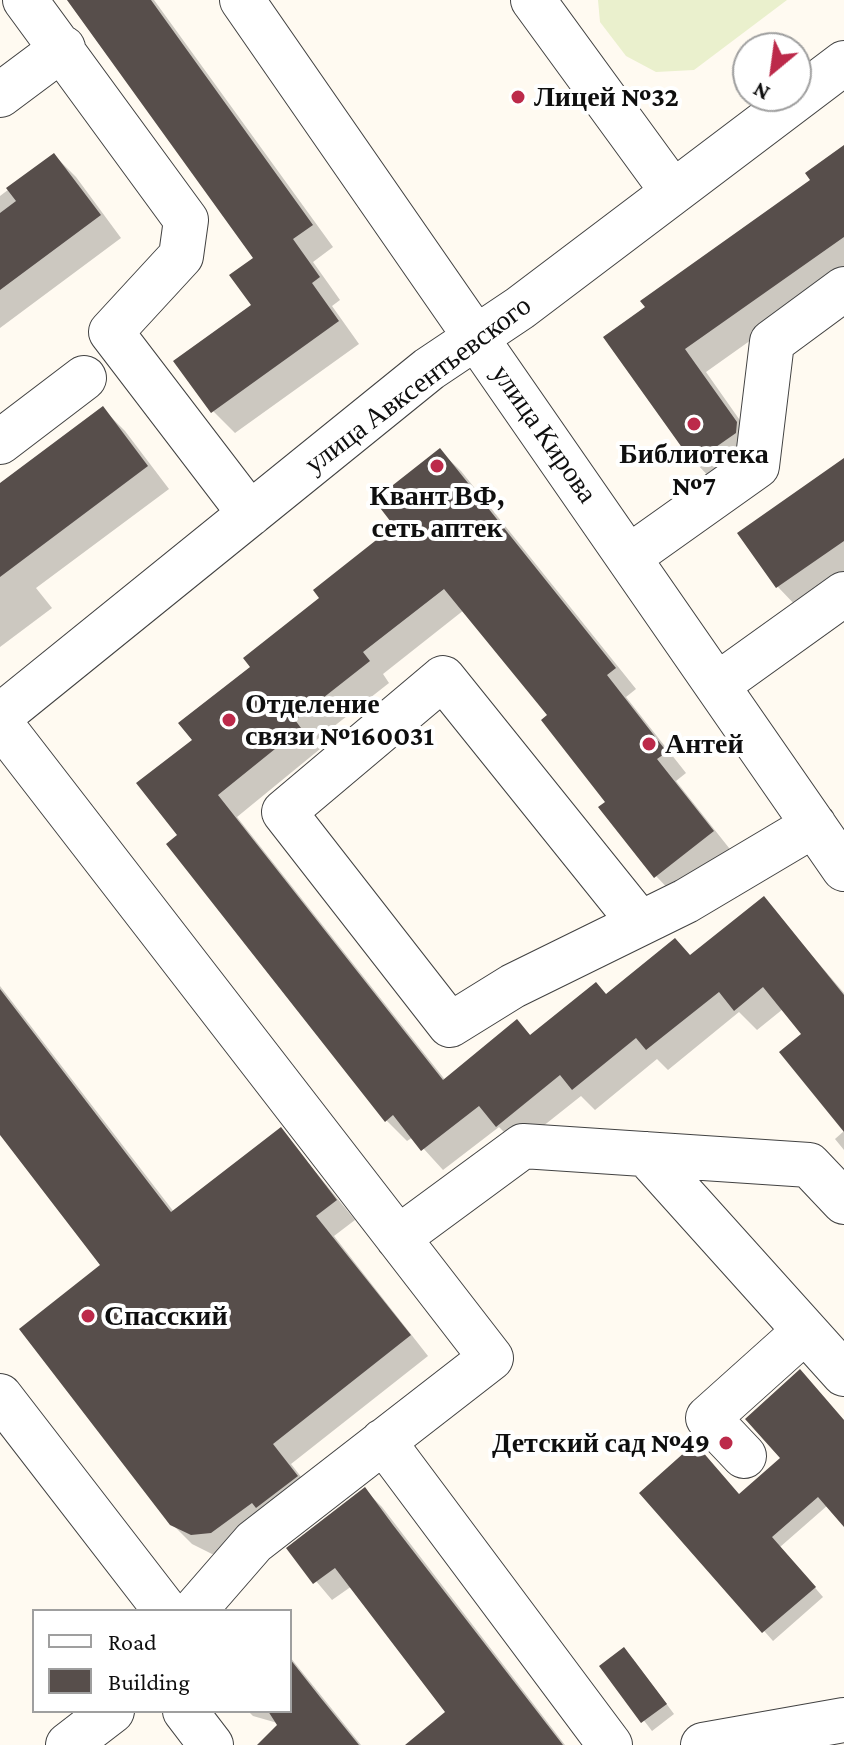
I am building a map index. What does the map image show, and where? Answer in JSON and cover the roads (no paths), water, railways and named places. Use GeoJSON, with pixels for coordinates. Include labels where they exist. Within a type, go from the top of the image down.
{"type":"FeatureCollection","features":[{"type":"Feature","properties":{"kind":"street"},"geometry":{"type":"LineString","coordinates":[[25,0],[186,220],[181,256],[111,332],[250,514]]}},
{"type":"Feature","properties":{"kind":"street","name":"улица Кирова"},"geometry":{"type":"LineString","coordinates":[[242,0],[844,869]]}},
{"type":"Feature","properties":{"kind":"street"},"geometry":{"type":"LineString","coordinates":[[533,0],[673,192]]}},
{"type":"Feature","properties":{"kind":"street"},"geometry":{"type":"LineString","coordinates":[[0,95],[63,48]]}},
{"type":"Feature","properties":{"kind":"street","name":"улица Авксентьевского"},"geometry":{"type":"LineString","coordinates":[[0,716],[429,369],[477,337],[844,63]]}},
{"type":"Feature","properties":{"kind":"street"},"geometry":{"type":"LineString","coordinates":[[629,557],[757,466],[772,342],[844,289]]}},
{"type":"Feature","properties":{"kind":"street"},"geometry":{"type":"LineString","coordinates":[[0,442],[84,378]]}},
{"type":"Feature","properties":{"kind":"street"},"geometry":{"type":"LineString","coordinates":[[717,685],[844,594]]}},
{"type":"Feature","properties":{"kind":"street"},"geometry":{"type":"LineString","coordinates":[[640,923],[443,678],[284,812],[450,1025],[513,986],[686,901],[814,825]]}},
{"type":"Feature","properties":{"kind":"street"},"geometry":{"type":"LineString","coordinates":[[0,723],[491,1358],[254,1542],[196,1609]]}},
{"type":"Feature","properties":{"kind":"street"},"geometry":{"type":"LineString","coordinates":[[398,1238],[523,1146],[809,1165],[844,1202]]}},
{"type":"Feature","properties":{"kind":"street"},"geometry":{"type":"LineString","coordinates":[[646,1154],[844,1374]]}},
{"type":"Feature","properties":{"kind":"street"},"geometry":{"type":"LineString","coordinates":[[744,1456],[708,1418],[805,1331]]}},
{"type":"Feature","properties":{"kind":"street"},"geometry":{"type":"LineString","coordinates":[[0,1396],[164,1609]]}},
{"type":"Feature","properties":{"kind":"street"},"geometry":{"type":"LineString","coordinates":[[383,1441],[610,1745]]}},
{"type":"Feature","properties":{"kind":"street"},"geometry":{"type":"LineString","coordinates":[[68,1745],[109,1713]]}},
{"type":"Feature","properties":{"kind":"street"},"geometry":{"type":"LineString","coordinates":[[187,1713],[211,1745]]}},
{"type":"Feature","properties":{"kind":"street"},"geometry":{"type":"LineString","coordinates":[[703,1745],[844,1720]]}},
{"type":"Feature","properties":{"kind":"place","name":"Лицей №32"},"geometry":{"type":"Point","coordinates":[518,97]}},
{"type":"Feature","properties":{"kind":"place","name":"Библиотека №7"},"geometry":{"type":"Point","coordinates":[694,424]}},
{"type":"Feature","properties":{"kind":"place","name":"Квант ВФ, сеть аптек"},"geometry":{"type":"Point","coordinates":[437,466]}},
{"type":"Feature","properties":{"kind":"place","name":"Отделение связи №160031"},"geometry":{"type":"Point","coordinates":[229,720]}},
{"type":"Feature","properties":{"kind":"place","name":"Антей"},"geometry":{"type":"Point","coordinates":[649,744]}},
{"type":"Feature","properties":{"kind":"place","name":"Спасский"},"geometry":{"type":"Point","coordinates":[88,1316]}},
{"type":"Feature","properties":{"kind":"place","name":"Детский сад №49"},"geometry":{"type":"Point","coordinates":[726,1443]}}]}
